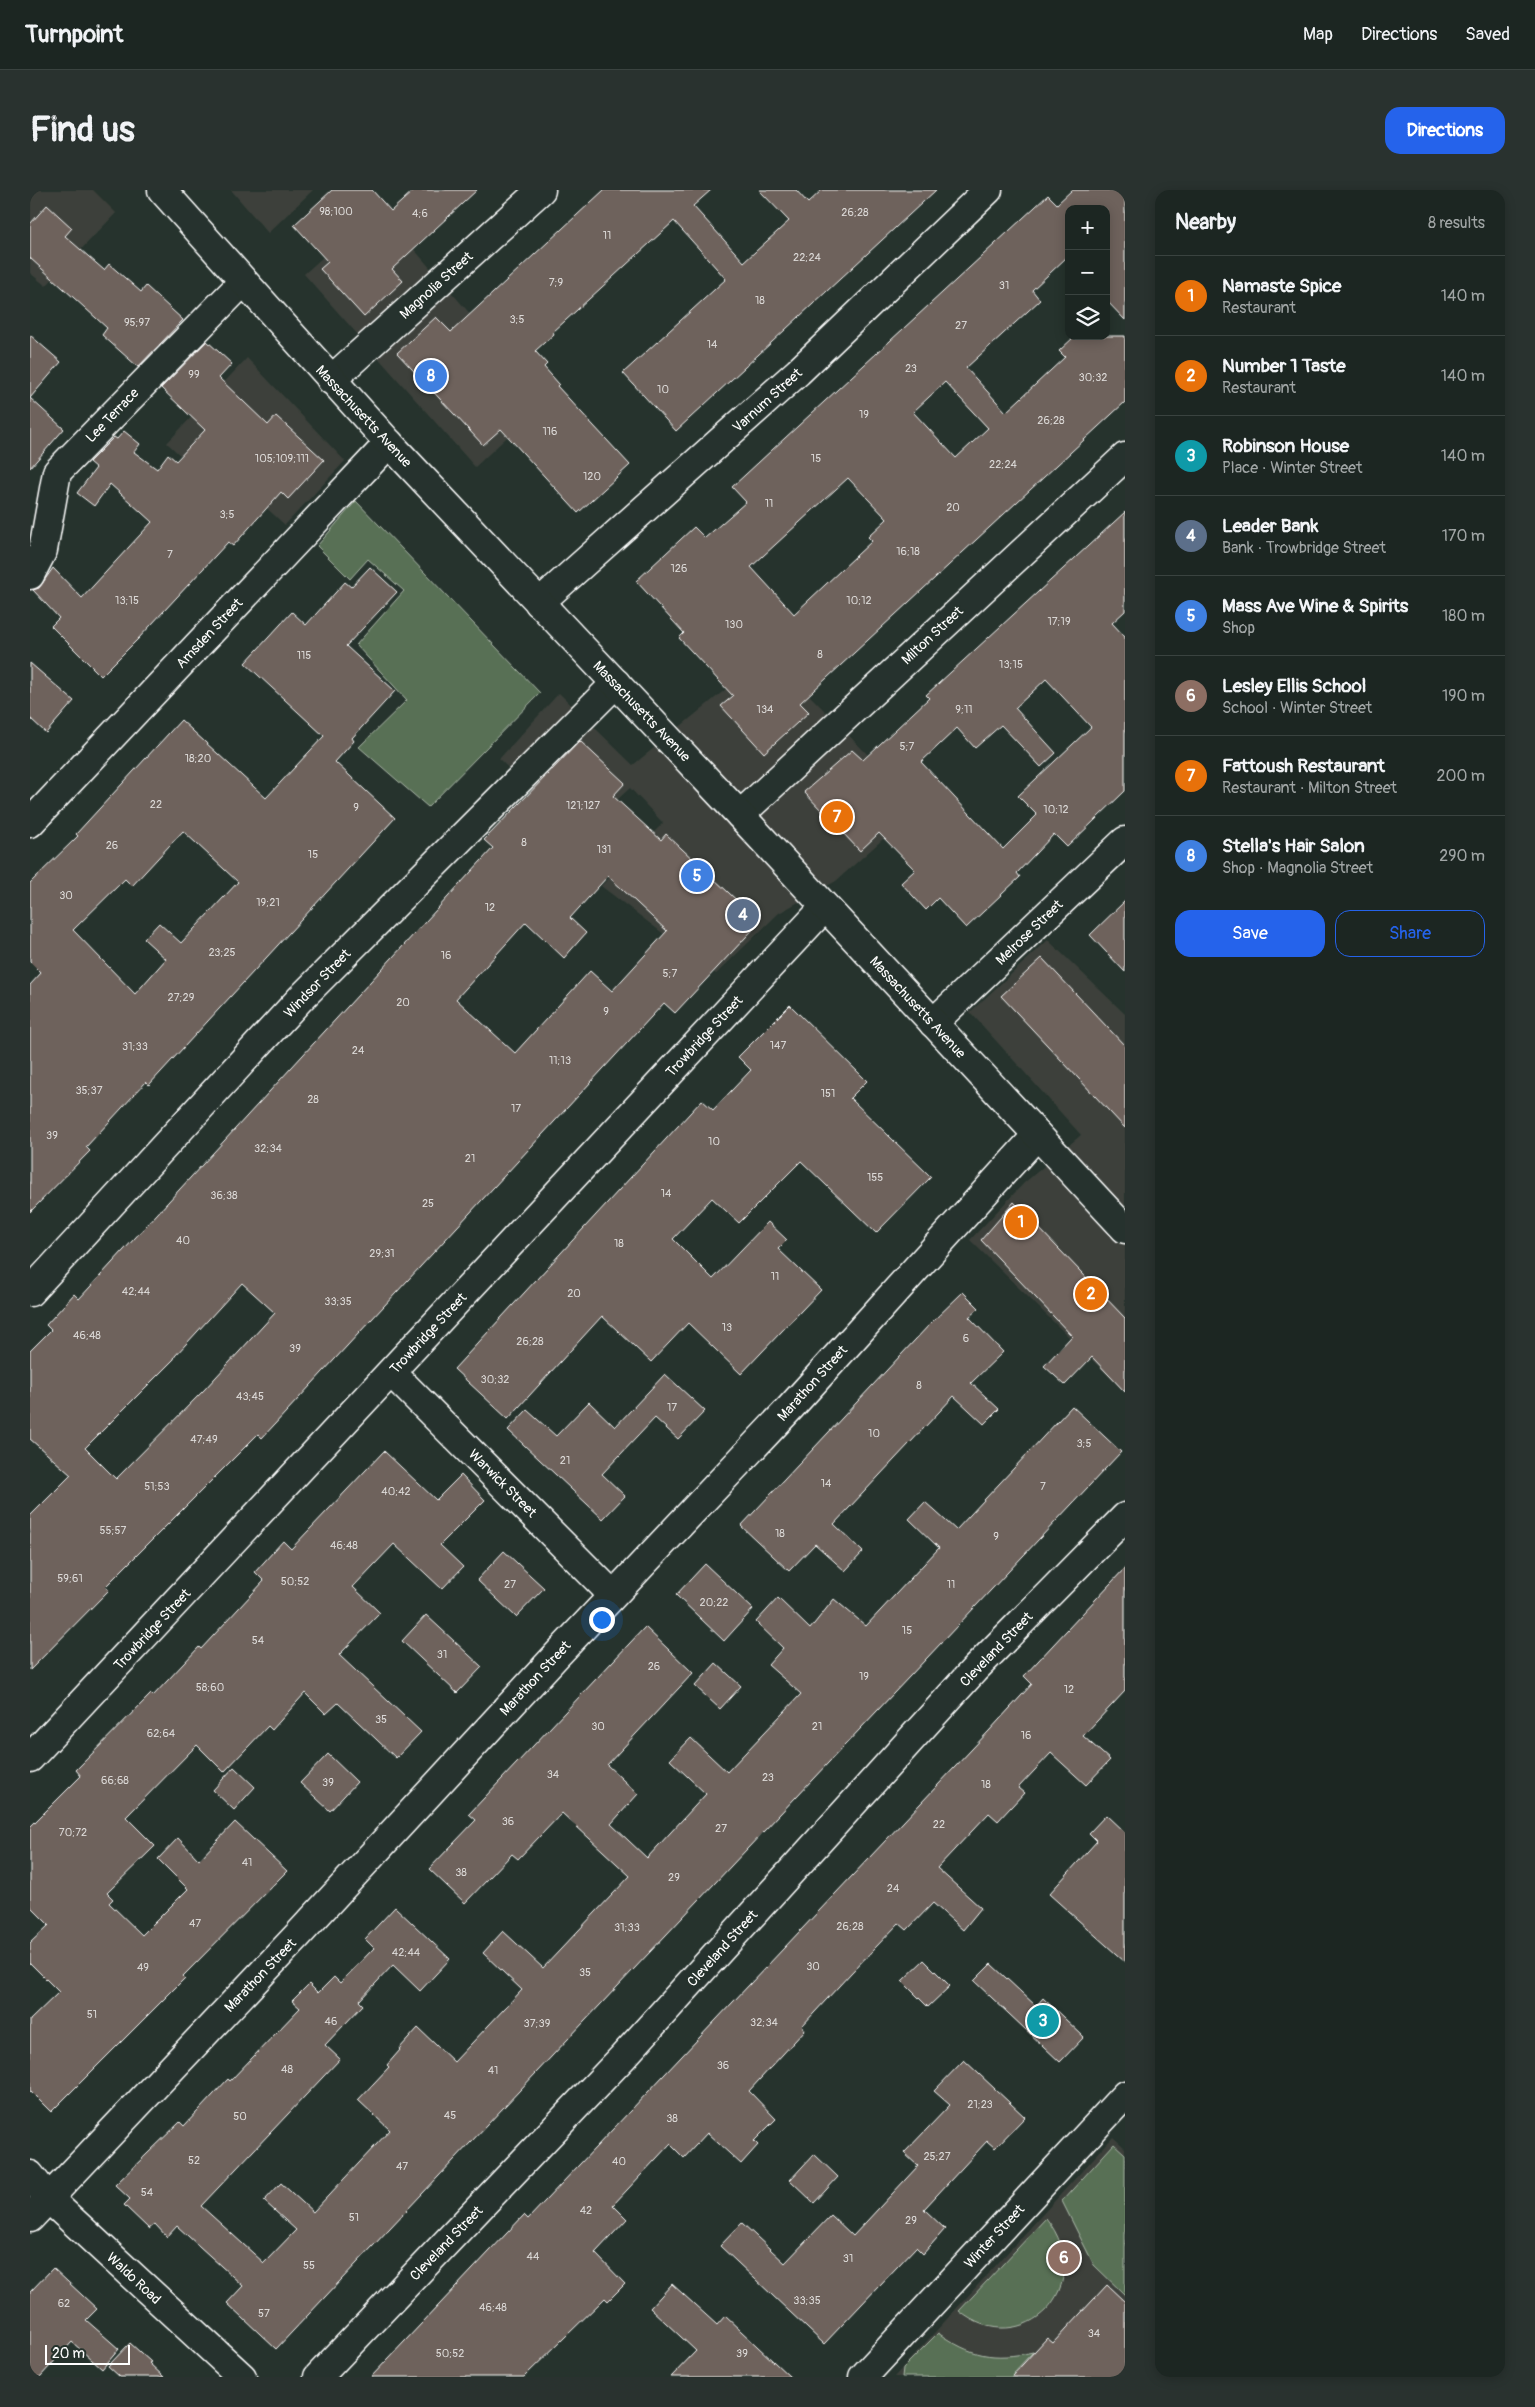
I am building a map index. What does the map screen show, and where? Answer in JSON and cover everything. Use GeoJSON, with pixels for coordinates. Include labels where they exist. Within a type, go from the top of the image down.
{"type":"FeatureCollection","features":[{"type":"Feature","properties":{"kind":"main road","name":"Massachusetts Avenue"},"geometry":{"type":"LineString","coordinates":[[162,190],[389,443],[740,814],[1125,1229]]}},
{"type":"Feature","properties":{"kind":"main road","name":"Magnolia Street"},"geometry":{"type":"LineString","coordinates":[[331,380],[541,190]]}},
{"type":"Feature","properties":{"kind":"main road","name":"Varnum Street"},"geometry":{"type":"LineString","coordinates":[[539,603],[798,372],[988,190]]}},
{"type":"Feature","properties":{"kind":"main road","name":"Lee Terrace"},"geometry":{"type":"LineString","coordinates":[[30,575],[43,550],[57,472],[243,282]]}},
{"type":"Feature","properties":{"kind":"main road","name":"Amsden Street"},"geometry":{"type":"LineString","coordinates":[[30,823],[389,443]]}},
{"type":"Feature","properties":{"kind":"main road","name":"Milton Street"},"geometry":{"type":"LineString","coordinates":[[740,814],[1125,457]]}},
{"type":"Feature","properties":{"kind":"main road","name":"Windsor Street"},"geometry":{"type":"LineString","coordinates":[[30,1292],[300,999],[616,683]]}},
{"type":"Feature","properties":{"kind":"main road","name":"Melrose Street"},"geometry":{"type":"LineString","coordinates":[[933,1023],[1125,841]]}},
{"type":"Feature","properties":{"kind":"main road","name":"Trowbridge Street"},"geometry":{"type":"LineString","coordinates":[[30,1758],[825,907]]}},
{"type":"Feature","properties":{"kind":"main road","name":"Marathon Street"},"geometry":{"type":"LineString","coordinates":[[39,2208],[299,1934],[791,1407],[1036,1135]]}},
{"type":"Feature","properties":{"kind":"main road","name":"Warwick Street"},"geometry":{"type":"LineString","coordinates":[[391,1372],[614,1595]]}},
{"type":"Feature","properties":{"kind":"main road","name":"Cleveland Street"},"geometry":{"type":"LineString","coordinates":[[318,2377],[623,2057],[974,1670],[1125,1517]]}},
{"type":"Feature","properties":{"kind":"main road","name":"Winter Street"},"geometry":{"type":"LineString","coordinates":[[864,2377],[1125,2095]]}},
{"type":"Feature","properties":{"kind":"main road","name":"Waldo Road"},"geometry":{"type":"LineString","coordinates":[[30,2174],[39,2208],[242,2377]]}},
{"type":"Feature","properties":{"kind":"shaded area"},"geometry":{"type":"Polygon","coordinates":[[[31,190],[93,190],[116,213],[46,286],[30,273],[31,190]]]}},
{"type":"Feature","properties":{"kind":"shaded area"},"geometry":{"type":"Polygon","coordinates":[[[231,190],[313,190],[268,233],[231,190]]]}},
{"type":"Feature","properties":{"kind":"shaded area"},"geometry":{"type":"Polygon","coordinates":[[[378,208],[520,371],[536,410],[475,467],[304,274],[378,208]]]}},
{"type":"Feature","properties":{"kind":"shaded area"},"geometry":{"type":"Polygon","coordinates":[[[247,358],[345,461],[285,525],[225,470],[211,484],[167,443],[247,358]]]}},
{"type":"Feature","properties":{"kind":"shaded area"},"geometry":{"type":"Polygon","coordinates":[[[769,654],[919,807],[836,881],[779,913],[716,974],[601,886],[663,823],[630,788],[579,835],[499,759],[559,693],[633,765],[769,654]]]}},
{"type":"Feature","properties":{"kind":"shaded area"},"geometry":{"type":"Polygon","coordinates":[[[1048,940],[1125,1014],[1125,1392],[970,1240],[1024,1183],[1081,1135],[970,1012],[1048,940]]]}},
{"type":"Feature","properties":{"kind":"shaded area"},"geometry":{"type":"Polygon","coordinates":[[[1113,2137],[1125,2148],[1125,2377],[894,2377],[1113,2137]]]}},
{"type":"Feature","properties":{"kind":"green space"},"geometry":{"type":"Polygon","coordinates":[[[356,501],[540,693],[428,807],[359,747],[407,700],[356,645],[404,591],[368,559],[350,579],[317,546],[356,501]]]}},
{"type":"Feature","properties":{"kind":"green space"},"geometry":{"type":"Polygon","coordinates":[[[1114,2144],[1125,2154],[1125,2295],[1094,2265],[1062,2201],[1114,2144]]]}},
{"type":"Feature","properties":{"kind":"green space"},"geometry":{"type":"Polygon","coordinates":[[[1046,2218],[1060,2244],[1064,2269],[1059,2291],[1046,2310],[1028,2322],[1007,2328],[983,2325],[959,2311],[1046,2218]]]}},
{"type":"Feature","properties":{"kind":"green space"},"geometry":{"type":"Polygon","coordinates":[[[938,2333],[961,2347],[983,2354],[1006,2356],[1033,2352],[1013,2373],[1017,2377],[902,2377],[903,2368],[938,2333]]]}},
{"type":"Feature","properties":{"kind":"building"},"geometry":{"type":"Polygon","coordinates":[[[332,190],[372,190],[391,211],[414,190],[477,190],[392,269],[403,281],[364,317],[320,269],[328,262],[294,225],[332,190]]]}},
{"type":"Feature","properties":{"kind":"building"},"geometry":{"type":"Polygon","coordinates":[[[604,190],[711,190],[693,206],[744,262],[789,221],[759,190],[796,190],[808,203],[822,190],[936,190],[676,431],[623,373],[726,279],[674,221],[553,332],[554,334],[535,351],[547,364],[544,367],[559,384],[557,386],[630,465],[578,513],[501,429],[483,445],[397,353],[436,317],[451,332],[604,190]]]}},
{"type":"Feature","properties":{"kind":"building"},"geometry":{"type":"Polygon","coordinates":[[[1072,190],[1125,190],[1125,320],[1110,304],[1110,205],[1065,205],[1065,259],[1032,290],[1040,300],[966,368],[1006,412],[1065,357],[1059,351],[1071,340],[1110,340],[1110,336],[1125,336],[1125,402],[800,703],[809,712],[764,753],[721,706],[733,696],[679,638],[684,633],[636,581],[694,527],[705,538],[746,502],[732,487],[1048,195],[1057,204],[1072,190]],[[945,382],[913,412],[956,458],[988,428],[945,382]],[[848,478],[751,567],[794,614],[872,541],[868,537],[887,519],[848,478]]]}},
{"type":"Feature","properties":{"kind":"building"},"geometry":{"type":"Polygon","coordinates":[[[47,205],[72,228],[65,236],[104,270],[109,264],[141,292],[146,286],[183,320],[138,367],[102,335],[107,328],[30,258],[30,224],[47,205]]]}},
{"type":"Feature","properties":{"kind":"building"},"geometry":{"type":"Polygon","coordinates":[[[30,335],[61,362],[30,398],[30,335]]]}},
{"type":"Feature","properties":{"kind":"building"},"geometry":{"type":"Polygon","coordinates":[[[207,341],[232,364],[219,378],[268,425],[276,416],[324,460],[288,499],[281,492],[233,546],[228,542],[101,676],[51,626],[59,618],[33,590],[39,588],[53,568],[82,598],[152,522],[110,484],[94,506],[77,493],[96,468],[89,462],[114,437],[117,439],[124,431],[140,444],[134,452],[157,469],[168,454],[176,461],[205,430],[161,388],[207,341]]]}},
{"type":"Feature","properties":{"kind":"building"},"geometry":{"type":"Polygon","coordinates":[[[30,398],[64,429],[30,468],[30,398]]]}},
{"type":"Feature","properties":{"kind":"building"},"geometry":{"type":"Polygon","coordinates":[[[1125,512],[1125,611],[1112,623],[1125,637],[1125,791],[1067,847],[1054,834],[1017,873],[1020,877],[966,928],[938,898],[926,910],[901,883],[915,870],[879,833],[860,851],[804,792],[852,750],[863,760],[929,698],[926,695],[1125,512]],[[1046,679],[1015,708],[1056,753],[1041,767],[1001,725],[975,748],[957,728],[921,762],[1003,849],[1037,815],[1018,796],[1091,727],[1046,679]]]}},
{"type":"Feature","properties":{"kind":"building"},"geometry":{"type":"Polygon","coordinates":[[[370,567],[397,592],[346,646],[395,691],[352,738],[354,741],[335,762],[395,818],[149,1085],[146,1082],[86,1147],[90,1151],[30,1212],[30,985],[41,973],[30,962],[30,883],[78,836],[76,834],[181,720],[266,798],[324,736],[245,663],[292,612],[306,625],[345,582],[351,587],[370,567]],[[183,831],[132,886],[125,879],[73,930],[135,994],[166,959],[144,939],[159,923],[181,943],[238,882],[183,831]]]}},
{"type":"Feature","properties":{"kind":"building"},"geometry":{"type":"Polygon","coordinates":[[[30,663],[74,701],[46,733],[30,718],[30,663]]]}},
{"type":"Feature","properties":{"kind":"building"},"geometry":{"type":"Polygon","coordinates":[[[580,741],[625,783],[613,796],[661,840],[666,834],[760,922],[675,1013],[664,1003],[262,1438],[258,1434],[105,1587],[109,1590],[30,1670],[30,1516],[71,1475],[30,1439],[30,1351],[51,1330],[46,1325],[74,1294],[79,1299],[493,848],[484,840],[580,741]],[[608,876],[570,918],[586,933],[564,958],[526,922],[456,999],[515,1053],[590,971],[612,991],[667,931],[608,876]],[[242,1283],[174,1359],[85,1448],[116,1479],[204,1390],[275,1313],[242,1283]]]}},
{"type":"Feature","properties":{"kind":"building"},"geometry":{"type":"Polygon","coordinates":[[[1125,901],[1125,972],[1090,935],[1125,901]]]}},
{"type":"Feature","properties":{"kind":"building"},"geometry":{"type":"Polygon","coordinates":[[[1042,958],[1125,1046],[1125,1128],[1001,996],[1042,958]]]}},
{"type":"Feature","properties":{"kind":"building"},"geometry":{"type":"Polygon","coordinates":[[[790,1005],[867,1081],[850,1098],[931,1177],[876,1233],[801,1161],[739,1223],[712,1198],[673,1239],[713,1279],[768,1222],[787,1240],[778,1249],[821,1290],[741,1374],[688,1323],[651,1362],[602,1316],[508,1419],[454,1369],[702,1100],[713,1110],[751,1070],[738,1057],[790,1005]]]}},
{"type":"Feature","properties":{"kind":"building"},"geometry":{"type":"Polygon","coordinates":[[[1014,1202],[1125,1318],[1125,1392],[1092,1357],[1065,1385],[1044,1366],[1072,1336],[981,1240],[1014,1202]]]}},
{"type":"Feature","properties":{"kind":"building"},"geometry":{"type":"Polygon","coordinates":[[[963,1292],[979,1308],[969,1317],[1003,1352],[971,1383],[999,1409],[984,1424],[954,1396],[834,1524],[863,1552],[845,1571],[815,1544],[789,1571],[741,1526],[930,1324],[963,1292]]]}},
{"type":"Feature","properties":{"kind":"building"},"geometry":{"type":"Polygon","coordinates":[[[665,1374],[705,1411],[678,1439],[655,1418],[602,1474],[625,1496],[603,1519],[508,1430],[527,1410],[556,1436],[589,1402],[615,1427],[665,1374]]]}},
{"type":"Feature","properties":{"kind":"building"},"geometry":{"type":"Polygon","coordinates":[[[1072,1406],[1121,1452],[276,2349],[227,2303],[243,2286],[177,2226],[167,2237],[155,2224],[149,2229],[124,2205],[130,2199],[115,2185],[180,2122],[184,2126],[228,2079],[230,2081],[300,2008],[292,2001],[309,1984],[318,1993],[334,1977],[340,1983],[374,1948],[365,1939],[395,1907],[450,1959],[420,1991],[393,1965],[359,2001],[363,2005],[325,2045],[340,2059],[201,2206],[264,2263],[296,2230],[264,2201],[281,2183],[313,2212],[390,2130],[358,2100],[389,2067],[387,2065],[418,2028],[454,2062],[522,1990],[483,1953],[503,1931],[543,1968],[630,1876],[562,1813],[518,1859],[512,1854],[465,1903],[429,1869],[476,1820],[469,1814],[645,1627],[693,1673],[607,1765],[638,1794],[611,1824],[647,1858],[706,1794],[670,1760],[691,1738],[727,1772],[801,1694],[768,1665],[783,1648],[756,1622],[778,1598],[810,1629],[834,1599],[866,1626],[939,1548],[909,1519],[925,1502],[956,1530],[1072,1406]]]}},
{"type":"Feature","properties":{"kind":"building"},"geometry":{"type":"Polygon","coordinates":[[[384,1451],[436,1500],[461,1475],[485,1500],[440,1545],[463,1567],[442,1589],[394,1544],[353,1587],[380,1613],[339,1655],[421,1732],[396,1758],[338,1703],[326,1714],[305,1693],[272,1730],[268,1726],[224,1772],[197,1745],[126,1817],[155,1846],[107,1893],[113,1899],[109,1903],[142,1935],[188,1889],[158,1859],[178,1838],[199,1860],[235,1822],[287,1871],[183,1976],[185,1978],[51,2112],[30,2091],[30,2020],[59,1992],[30,1963],[30,1943],[49,1925],[30,1906],[30,1827],[81,1776],[76,1770],[151,1694],[153,1696],[199,1647],[201,1649],[264,1581],[255,1572],[283,1541],[291,1549],[384,1451]]]}},
{"type":"Feature","properties":{"kind":"building"},"geometry":{"type":"Polygon","coordinates":[[[504,1551],[544,1588],[516,1617],[477,1580],[504,1551]]]}},
{"type":"Feature","properties":{"kind":"building"},"geometry":{"type":"Polygon","coordinates":[[[705,1564],[753,1609],[724,1641],[676,1595],[705,1564]]]}},
{"type":"Feature","properties":{"kind":"building"},"geometry":{"type":"Polygon","coordinates":[[[1125,1568],[1125,1691],[1083,1736],[1110,1760],[1086,1785],[1051,1753],[1018,1788],[1024,1793],[998,1821],[989,1813],[937,1868],[981,1908],[963,1930],[933,1903],[907,1930],[899,1923],[851,1973],[802,2026],[805,2030],[749,2091],[776,2119],[754,2141],[758,2145],[741,2164],[707,2133],[684,2158],[670,2144],[613,2205],[627,2219],[595,2253],[625,2284],[608,2301],[605,2298],[524,2377],[371,2377],[524,2215],[528,2219],[989,1731],[1032,1684],[1024,1676],[1125,1568]]]}},
{"type":"Feature","properties":{"kind":"building"},"geometry":{"type":"Polygon","coordinates":[[[426,1615],[482,1667],[457,1693],[402,1641],[426,1615]]]}},
{"type":"Feature","properties":{"kind":"building"},"geometry":{"type":"Polygon","coordinates":[[[716,1663],[741,1686],[720,1709],[695,1686],[716,1663]]]}},
{"type":"Feature","properties":{"kind":"building"},"geometry":{"type":"Polygon","coordinates":[[[328,1754],[357,1782],[330,1811],[300,1783],[328,1754]]]}},
{"type":"Feature","properties":{"kind":"building"},"geometry":{"type":"Polygon","coordinates":[[[234,1767],[255,1787],[234,1810],[213,1790],[234,1767]]]}},
{"type":"Feature","properties":{"kind":"building"},"geometry":{"type":"Polygon","coordinates":[[[1106,1815],[1125,1833],[1125,1962],[1049,1894],[1097,1841],[1089,1833],[1106,1815]]]}},
{"type":"Feature","properties":{"kind":"building"},"geometry":{"type":"Polygon","coordinates":[[[924,1960],[950,1986],[928,2007],[902,1981],[924,1960]]]}},
{"type":"Feature","properties":{"kind":"building"},"geometry":{"type":"Polygon","coordinates":[[[991,1964],[1036,2006],[1043,1998],[1084,2037],[1060,2062],[974,1981],[991,1964]]]}},
{"type":"Feature","properties":{"kind":"building"},"geometry":{"type":"Polygon","coordinates":[[[964,2060],[1025,2117],[995,2148],[987,2141],[924,2209],[945,2229],[923,2254],[916,2247],[824,2344],[720,2246],[742,2223],[785,2263],[831,2215],[853,2236],[918,2166],[904,2153],[950,2105],[934,2091],[964,2060]]]}},
{"type":"Feature","properties":{"kind":"building"},"geometry":{"type":"Polygon","coordinates":[[[814,2154],[838,2177],[814,2203],[790,2180],[814,2154]]]}},
{"type":"Feature","properties":{"kind":"building"},"geometry":{"type":"Polygon","coordinates":[[[53,2268],[97,2309],[86,2320],[119,2349],[102,2369],[72,2342],[40,2377],[30,2377],[30,2292],[53,2268]]]}},
{"type":"Feature","properties":{"kind":"building"},"geometry":{"type":"Polygon","coordinates":[[[672,2284],[717,2325],[725,2316],[790,2377],[671,2377],[696,2351],[650,2308],[672,2284]]]}},
{"type":"Feature","properties":{"kind":"building"},"geometry":{"type":"Polygon","coordinates":[[[1107,2285],[1125,2302],[1125,2377],[1011,2377],[1047,2338],[1053,2343],[1107,2285]]]}},
{"type":"Feature","properties":{"kind":"building"},"geometry":{"type":"Polygon","coordinates":[[[130,2343],[164,2377],[120,2377],[108,2366],[130,2343]]]}},
{"type":"Feature","properties":{"kind":"place","name":"Stella's Hair Salon"},"geometry":{"type":"Point","coordinates":[431,376]}},
{"type":"Feature","properties":{"kind":"place","name":"Fattoush Restaurant"},"geometry":{"type":"Point","coordinates":[837,817]}},
{"type":"Feature","properties":{"kind":"place","name":"Mass Ave Wine & Spirits"},"geometry":{"type":"Point","coordinates":[697,876]}},
{"type":"Feature","properties":{"kind":"place","name":"Leader Bank"},"geometry":{"type":"Point","coordinates":[743,915]}},
{"type":"Feature","properties":{"kind":"place","name":"Namaste Spice"},"geometry":{"type":"Point","coordinates":[1021,1222]}},
{"type":"Feature","properties":{"kind":"place","name":"Number 1 Taste"},"geometry":{"type":"Point","coordinates":[1091,1294]}},
{"type":"Feature","properties":{"kind":"place","name":"Robinson House"},"geometry":{"type":"Point","coordinates":[1043,2021]}},
{"type":"Feature","properties":{"kind":"place","name":"Lesley Ellis School"},"geometry":{"type":"Point","coordinates":[1064,2258]}}]}
